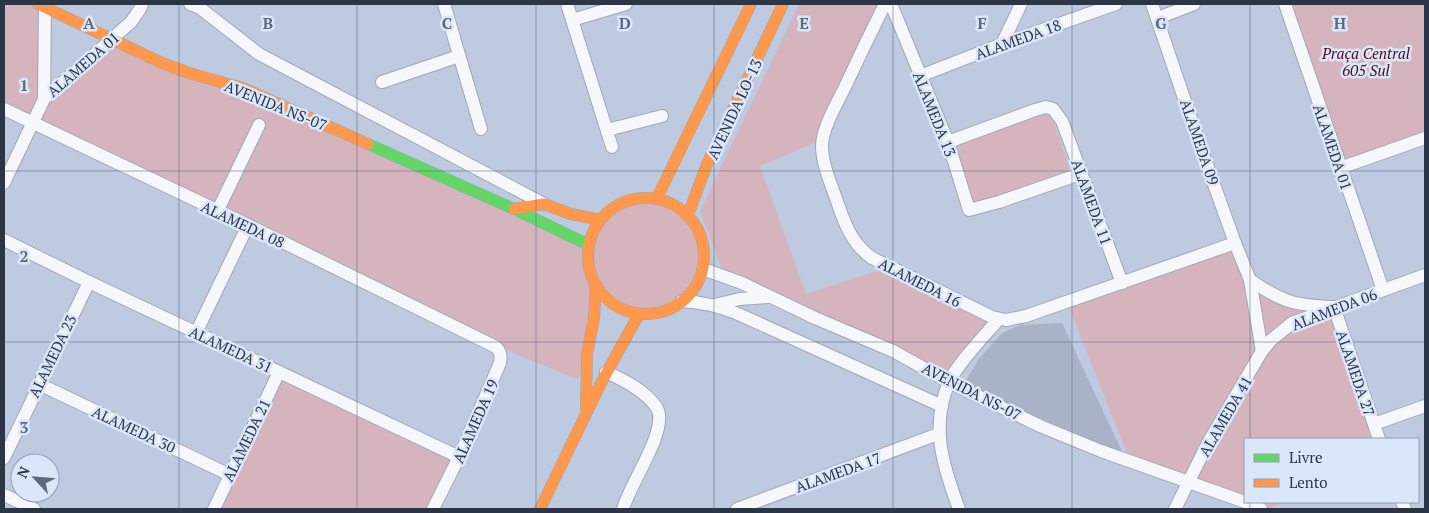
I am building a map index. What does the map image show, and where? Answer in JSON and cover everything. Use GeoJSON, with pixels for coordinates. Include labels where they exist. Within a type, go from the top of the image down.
{"type":"FeatureCollection","features":[{"type":"Feature","properties":{"kind":"street","name":"ALAMEDA 01"},"geometry":{"type":"LineString","coordinates":[[44,99],[131,22],[142,4]]}},
{"type":"Feature","properties":{"kind":"street","name":"AVENIDA NS-07"},"geometry":{"type":"LineString","coordinates":[[190,4],[207,14],[259,54],[544,204],[571,214],[600,220]]}},
{"type":"Feature","properties":{"kind":"street"},"geometry":{"type":"LineString","coordinates":[[444,4],[481,129]]}},
{"type":"Feature","properties":{"kind":"street"},"geometry":{"type":"LineString","coordinates":[[567,4],[612,147]]}},
{"type":"Feature","properties":{"kind":"street"},"geometry":{"type":"LineString","coordinates":[[572,20],[626,4]]}},
{"type":"Feature","properties":{"kind":"street","name":"AVENIDA LO-13"},"geometry":{"type":"LineString","coordinates":[[657,198],[751,4]]}},
{"type":"Feature","properties":{"kind":"street","name":"AVENIDA LO-13"},"geometry":{"type":"LineString","coordinates":[[688,215],[707,164],[783,4]]}},
{"type":"Feature","properties":{"kind":"street","name":"ALAMEDA 16"},"geometry":{"type":"LineString","coordinates":[[885,4],[836,106],[822,140],[823,157],[844,220],[857,245],[872,258],[981,312],[999,318],[1016,319],[1235,243]]}},
{"type":"Feature","properties":{"kind":"street","name":"ALAMEDA 13"},"geometry":{"type":"LineString","coordinates":[[891,4],[948,142],[969,210],[1080,174]]}},
{"type":"Feature","properties":{"kind":"street"},"geometry":{"type":"LineString","coordinates":[[1002,44],[1021,4]]}},
{"type":"Feature","properties":{"kind":"street","name":"ALAMEDA 18"},"geometry":{"type":"LineString","coordinates":[[920,76],[1002,44],[1116,4]]}},
{"type":"Feature","properties":{"kind":"street","name":"ALAMEDA 09"},"geometry":{"type":"LineString","coordinates":[[1152,4],[1235,243],[1250,280]]}},
{"type":"Feature","properties":{"kind":"street"},"geometry":{"type":"LineString","coordinates":[[1158,18],[1194,4]]}},
{"type":"Feature","properties":{"kind":"street","name":"ALAMEDA 01"},"geometry":{"type":"LineString","coordinates":[[1285,4],[1383,290]]}},
{"type":"Feature","properties":{"kind":"street","name":"ALAMEDA 01"},"geometry":{"type":"LineString","coordinates":[[43,5],[44,99]]}},
{"type":"Feature","properties":{"kind":"street","name":"AVENIDA NS-07"},"geometry":{"type":"LineString","coordinates":[[43,5],[162,63],[192,74],[243,88],[514,209],[589,245]]}},
{"type":"Feature","properties":{"kind":"street"},"geometry":{"type":"LineString","coordinates":[[382,82],[459,56]]}},
{"type":"Feature","properties":{"kind":"street"},"geometry":{"type":"LineString","coordinates":[[4,183],[44,99]]}},
{"type":"Feature","properties":{"kind":"street","name":"ALAMEDA 11"},"geometry":{"type":"LineString","coordinates":[[948,142],[1041,108],[1053,109],[1062,121],[1080,174],[1122,283]]}},
{"type":"Feature","properties":{"kind":"street","name":"ALAMEDA 08"},"geometry":{"type":"LineString","coordinates":[[4,109],[481,339]]}},
{"type":"Feature","properties":{"kind":"street"},"geometry":{"type":"LineString","coordinates":[[607,130],[662,116]]}},
{"type":"Feature","properties":{"kind":"street"},"geometry":{"type":"LineString","coordinates":[[217,212],[259,125]]}},
{"type":"Feature","properties":{"kind":"street"},"geometry":{"type":"LineString","coordinates":[[1340,168],[1425,138]]}},
{"type":"Feature","properties":{"kind":"street"},"geometry":{"type":"LineString","coordinates":[[641,198],[657,198],[669,202],[688,215],[699,231],[704,250],[703,270],[692,292],[682,302],[659,313],[639,314],[622,309],[603,295],[596,285],[589,266],[589,245],[593,232],[600,220],[612,209],[626,201],[641,198]]}},
{"type":"Feature","properties":{"kind":"street","name":"AVENIDA NS-07"},"geometry":{"type":"LineString","coordinates":[[514,209],[544,204]]}},
{"type":"Feature","properties":{"kind":"street"},"geometry":{"type":"LineString","coordinates":[[196,333],[248,225]]}},
{"type":"Feature","properties":{"kind":"street","name":"ALAMEDA 31"},"geometry":{"type":"LineString","coordinates":[[4,240],[88,282],[460,456]]}},
{"type":"Feature","properties":{"kind":"street","name":"AVENIDA NS-07"},"geometry":{"type":"LineString","coordinates":[[703,270],[770,296],[893,351],[950,382],[1040,426],[1101,451],[1244,502]]}},
{"type":"Feature","properties":{"kind":"street","name":"ALAMEDA 06"},"geometry":{"type":"LineString","coordinates":[[1262,351],[1271,340],[1292,323],[1425,275]]}},
{"type":"Feature","properties":{"kind":"street"},"geometry":{"type":"LineString","coordinates":[[1250,280],[1289,303],[1303,306],[1334,307]]}},
{"type":"Feature","properties":{"kind":"street"},"geometry":{"type":"LineString","coordinates":[[1250,280],[1262,351]]}},
{"type":"Feature","properties":{"kind":"street","name":"ALAMEDA 23"},"geometry":{"type":"LineString","coordinates":[[4,458],[88,282]]}},
{"type":"Feature","properties":{"kind":"street"},"geometry":{"type":"LineString","coordinates":[[586,414],[587,354],[594,318],[596,285]]}},
{"type":"Feature","properties":{"kind":"street"},"geometry":{"type":"LineString","coordinates":[[714,304],[770,296]]}},
{"type":"Feature","properties":{"kind":"street","name":"AVENIDA NS-07"},"geometry":{"type":"LineString","coordinates":[[682,302],[714,304],[942,406]]}},
{"type":"Feature","properties":{"kind":"street","name":"ALAMEDA 27"},"geometry":{"type":"LineString","coordinates":[[1334,307],[1380,438]]}},
{"type":"Feature","properties":{"kind":"street"},"geometry":{"type":"LineString","coordinates":[[540,509],[606,372],[639,314]]}},
{"type":"Feature","properties":{"kind":"street"},"geometry":{"type":"LineString","coordinates":[[959,509],[943,459],[938,434],[942,406],[950,382],[968,355],[999,318]]}},
{"type":"Feature","properties":{"kind":"street","name":"ALAMEDA 19"},"geometry":{"type":"LineString","coordinates":[[433,509],[460,456],[500,363],[500,350],[481,339]]}},
{"type":"Feature","properties":{"kind":"street","name":"ALAMEDA 41"},"geometry":{"type":"LineString","coordinates":[[1188,481],[1209,441],[1262,351]]}},
{"type":"Feature","properties":{"kind":"street","name":"ALAMEDA 21"},"geometry":{"type":"LineString","coordinates":[[214,509],[279,372]]}},
{"type":"Feature","properties":{"kind":"street"},"geometry":{"type":"LineString","coordinates":[[606,372],[626,381],[646,396],[658,409],[658,428],[655,441],[631,488],[623,509]]}},
{"type":"Feature","properties":{"kind":"street","name":"ALAMEDA 30"},"geometry":{"type":"LineString","coordinates":[[39,384],[230,474]]}},
{"type":"Feature","properties":{"kind":"street"},"geometry":{"type":"LineString","coordinates":[[1374,424],[1425,406]]}},
{"type":"Feature","properties":{"kind":"street","name":"ALAMEDA 17"},"geometry":{"type":"LineString","coordinates":[[746,508],[938,434]]}},
{"type":"Feature","properties":{"kind":"street"},"geometry":{"type":"LineString","coordinates":[[1175,509],[1188,481]]}},
{"type":"Feature","properties":{"kind":"street"},"geometry":{"type":"LineString","coordinates":[[4,495],[34,509]]}},
{"type":"Feature","properties":{"kind":"street","name":"AVENIDA NS-07"},"geometry":{"type":"LineString","coordinates":[[1247,503],[1261,509]]}},
{"type":"Feature","properties":{"kind":"green space"},"geometry":{"type":"Polygon","coordinates":[[[4,4],[38,4],[45,99],[113,39],[589,245],[601,221],[619,205],[642,198],[653,198],[669,203],[679,209],[693,223],[701,240],[703,258],[699,276],[690,292],[677,305],[660,313],[640,314],[616,305],[596,286],[587,354],[578,380],[481,339],[4,110],[4,4]]]}},
{"type":"Feature","properties":{"kind":"green space"},"geometry":{"type":"Polygon","coordinates":[[[799,4],[885,4],[822,140],[760,166],[806,294],[889,267],[999,319],[949,382],[724,276],[700,211],[799,4]]]}},
{"type":"Feature","properties":{"kind":"green space","name":"Praça Central 605 Sul"},"geometry":{"type":"Polygon","coordinates":[[[1285,4],[1425,4],[1425,138],[1340,168],[1285,4]]]}},
{"type":"Feature","properties":{"kind":"green space"},"geometry":{"type":"Polygon","coordinates":[[[1050,111],[1070,169],[968,208],[952,146],[1050,111]]]}},
{"type":"Feature","properties":{"kind":"green space"},"geometry":{"type":"Polygon","coordinates":[[[1235,243],[1250,280],[1272,294],[1334,307],[1379,438],[1244,438],[1244,502],[1130,461],[1067,302],[1235,243]]]}},
{"type":"Feature","properties":{"kind":"green space"},"geometry":{"type":"Polygon","coordinates":[[[279,372],[459,457],[433,509],[215,509],[279,372]]]}},
{"type":"Feature","properties":{"kind":"green space"},"geometry":{"type":"Polygon","coordinates":[[[1249,503],[1281,503],[1266,509],[1249,503]]]}},
{"type":"Feature","properties":{"kind":"building"},"geometry":{"type":"Polygon","coordinates":[[[1062,323],[1124,456],[964,384],[978,360],[1002,333],[1020,325],[1062,323]]]}},
{"type":"Feature","properties":{"kind":"traffic: fast"},"geometry":{"type":"LineString","coordinates":[[368,144],[514,209],[589,245]]}},
{"type":"Feature","properties":{"kind":"traffic: slow"},"geometry":{"type":"LineString","coordinates":[[38,4],[162,63],[192,74],[243,88],[368,144]]}},
{"type":"Feature","properties":{"kind":"traffic: slow"},"geometry":{"type":"LineString","coordinates":[[657,198],[751,4]]}},
{"type":"Feature","properties":{"kind":"traffic: slow"},"geometry":{"type":"LineString","coordinates":[[688,215],[707,164],[783,4]]}},
{"type":"Feature","properties":{"kind":"traffic: slow"},"geometry":{"type":"LineString","coordinates":[[646,198],[668,202],[687,215],[700,234],[704,256],[700,278],[687,297],[668,310],[646,314],[624,310],[605,297],[592,278],[588,256],[592,234],[605,215],[624,202],[646,198]]}},
{"type":"Feature","properties":{"kind":"traffic: slow"},"geometry":{"type":"LineString","coordinates":[[514,209],[544,204],[571,214],[600,220]]}},
{"type":"Feature","properties":{"kind":"traffic: slow"},"geometry":{"type":"LineString","coordinates":[[586,408],[587,354],[594,318],[596,285]]}},
{"type":"Feature","properties":{"kind":"traffic: slow"},"geometry":{"type":"LineString","coordinates":[[540,509],[601,383],[639,314]]}}]}
